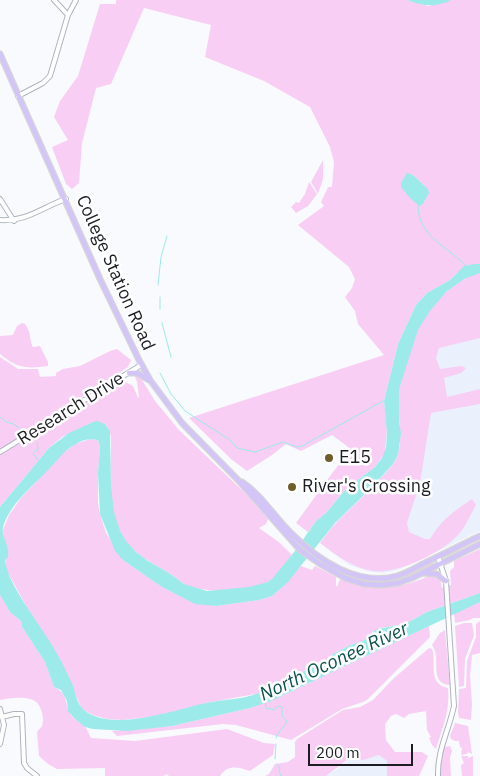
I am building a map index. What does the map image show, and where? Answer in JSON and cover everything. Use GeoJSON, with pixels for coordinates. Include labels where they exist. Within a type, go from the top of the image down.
{"type":"FeatureCollection","features":[{"type":"Feature","properties":{"kind":"main road","name":"College Station Road"},"geometry":{"type":"LineString","coordinates":[[0,54],[141,365],[182,423],[238,480],[252,488],[288,534],[321,562],[345,578],[372,585],[398,583],[480,544]]}},
{"type":"Feature","properties":{"kind":"main road"},"geometry":{"type":"LineString","coordinates":[[129,373],[136,372],[150,380]]}},
{"type":"Feature","properties":{"kind":"main road","name":"College Station Road"},"geometry":{"type":"LineString","coordinates":[[321,562],[366,577],[382,578],[404,573],[480,536]]}},
{"type":"Feature","properties":{"kind":"main road"},"geometry":{"type":"LineString","coordinates":[[422,573],[437,574],[446,581]]}},
{"type":"Feature","properties":{"kind":"street"},"geometry":{"type":"LineString","coordinates":[[54,0],[68,15]]}},
{"type":"Feature","properties":{"kind":"street"},"geometry":{"type":"LineString","coordinates":[[18,96],[43,83],[50,76],[68,15],[76,0]]}},
{"type":"Feature","properties":{"kind":"street"},"geometry":{"type":"LineString","coordinates":[[0,199],[14,221]]}},
{"type":"Feature","properties":{"kind":"street"},"geometry":{"type":"LineString","coordinates":[[0,220],[14,221],[26,218],[66,199]]}},
{"type":"Feature","properties":{"kind":"street","name":"Research Drive"},"geometry":{"type":"LineString","coordinates":[[0,452],[141,365]]}},
{"type":"Feature","properties":{"kind":"street"},"geometry":{"type":"LineString","coordinates":[[438,556],[446,581],[454,706],[440,752],[438,776]]}},
{"type":"Feature","properties":{"kind":"street"},"geometry":{"type":"LineString","coordinates":[[0,709],[3,734],[0,744]]}},
{"type":"Feature","properties":{"kind":"street"},"geometry":{"type":"LineString","coordinates":[[2,717],[22,714],[22,754],[24,763],[36,776]]}},
{"type":"Feature","properties":{"kind":"shaded area"},"geometry":{"type":"Polygon","coordinates":[[[116,0],[407,0],[428,6],[451,0],[480,0],[480,264],[475,264],[457,273],[450,280],[427,293],[416,305],[398,344],[384,401],[387,427],[385,453],[375,467],[346,489],[308,532],[296,523],[349,452],[347,446],[332,435],[301,451],[286,444],[247,471],[231,459],[189,418],[384,355],[358,324],[355,311],[345,297],[352,288],[355,279],[349,267],[298,225],[324,206],[321,202],[328,187],[332,187],[334,162],[330,147],[310,107],[264,81],[205,57],[211,25],[144,8],[111,84],[96,88],[82,143],[79,183],[72,189],[66,184],[52,147],[68,140],[54,117],[60,101],[78,76],[100,4],[116,4],[116,0]],[[413,175],[403,180],[401,187],[426,187],[413,175]]]}},
{"type":"Feature","properties":{"kind":"shaded area"},"geometry":{"type":"Polygon","coordinates":[[[323,160],[323,179],[318,194],[311,182],[323,160]]]}},
{"type":"Feature","properties":{"kind":"shaded area"},"geometry":{"type":"Polygon","coordinates":[[[309,182],[317,194],[308,206],[296,213],[291,207],[296,202],[299,203],[305,194],[309,182]]]}},
{"type":"Feature","properties":{"kind":"shaded area"},"geometry":{"type":"Polygon","coordinates":[[[480,273],[480,531],[398,570],[383,573],[370,572],[349,565],[321,542],[393,464],[455,284],[480,273]]]}},
{"type":"Feature","properties":{"kind":"shaded area"},"geometry":{"type":"Polygon","coordinates":[[[480,273],[480,338],[439,348],[436,358],[440,369],[461,366],[466,368],[461,373],[444,378],[447,397],[480,389],[480,404],[431,413],[420,483],[407,523],[409,532],[425,539],[430,539],[448,516],[472,499],[476,505],[459,534],[440,550],[429,556],[393,570],[373,571],[359,567],[320,543],[395,461],[400,445],[398,402],[401,378],[421,322],[452,287],[480,273]]]}},
{"type":"Feature","properties":{"kind":"shaded area"},"geometry":{"type":"Polygon","coordinates":[[[22,323],[27,327],[33,347],[40,346],[48,366],[17,365],[0,354],[0,336],[13,335],[17,326],[22,323]]]}},
{"type":"Feature","properties":{"kind":"shaded area"},"geometry":{"type":"Polygon","coordinates":[[[117,349],[131,360],[128,367],[0,450],[0,357],[18,369],[38,369],[40,377],[56,376],[56,373],[63,369],[80,366],[117,349]]]}},
{"type":"Feature","properties":{"kind":"shaded area"},"geometry":{"type":"Polygon","coordinates":[[[134,374],[139,375],[155,401],[179,430],[244,492],[268,519],[266,524],[259,528],[280,543],[292,555],[273,579],[262,585],[240,590],[215,591],[193,587],[184,584],[135,551],[120,532],[113,509],[111,497],[111,437],[105,424],[93,422],[62,437],[49,448],[0,507],[0,455],[109,387],[123,381],[133,386],[138,398],[137,382],[134,374]]]}},
{"type":"Feature","properties":{"kind":"shaded area"},"geometry":{"type":"Polygon","coordinates":[[[90,439],[98,440],[100,447],[98,504],[106,533],[123,560],[162,587],[192,602],[216,606],[259,600],[272,596],[301,566],[312,570],[315,566],[336,577],[337,587],[341,579],[364,586],[387,587],[420,580],[431,575],[440,578],[442,588],[451,585],[450,571],[454,567],[454,561],[480,549],[480,593],[427,612],[405,624],[380,628],[363,641],[350,645],[326,660],[261,693],[206,703],[160,716],[122,720],[107,719],[93,715],[82,709],[57,654],[26,606],[6,569],[3,530],[9,515],[21,498],[62,454],[75,444],[90,439]]]}},
{"type":"Feature","properties":{"kind":"shaded area"},"geometry":{"type":"Polygon","coordinates":[[[431,563],[434,564],[413,575],[394,581],[374,582],[352,577],[353,575],[374,578],[393,577],[411,572],[431,563]]]}},
{"type":"Feature","properties":{"kind":"shaded area"},"geometry":{"type":"Polygon","coordinates":[[[0,595],[10,612],[21,621],[22,627],[45,662],[54,687],[64,696],[70,713],[86,728],[91,738],[135,741],[227,729],[264,743],[275,744],[273,755],[250,771],[230,768],[220,776],[169,776],[167,774],[163,776],[105,776],[105,768],[57,769],[48,764],[39,756],[37,732],[42,726],[43,719],[42,711],[38,704],[33,700],[25,698],[0,700],[0,595]]]}},
{"type":"Feature","properties":{"kind":"shaded area"},"geometry":{"type":"Polygon","coordinates":[[[480,602],[480,618],[455,623],[454,613],[480,602]]]}},
{"type":"Feature","properties":{"kind":"shaded area"},"geometry":{"type":"Polygon","coordinates":[[[480,621],[480,653],[472,655],[470,675],[471,720],[459,718],[459,689],[466,688],[467,661],[476,637],[476,624],[480,621]]]}},
{"type":"Feature","properties":{"kind":"shaded area"},"geometry":{"type":"Polygon","coordinates":[[[472,623],[474,635],[465,659],[464,686],[459,687],[455,626],[472,623]]]}},
{"type":"Feature","properties":{"kind":"shaded area"},"geometry":{"type":"Polygon","coordinates":[[[429,626],[430,637],[368,699],[342,709],[291,740],[236,725],[223,724],[117,736],[112,731],[172,726],[250,708],[284,695],[429,626]]]}},
{"type":"Feature","properties":{"kind":"shaded area"},"geometry":{"type":"Polygon","coordinates":[[[445,630],[450,685],[438,679],[436,653],[432,645],[440,633],[445,630]]]}},
{"type":"Feature","properties":{"kind":"shaded area"},"geometry":{"type":"Polygon","coordinates":[[[429,648],[432,649],[435,678],[441,686],[448,688],[447,712],[436,749],[429,738],[431,737],[427,730],[426,711],[409,714],[404,718],[396,714],[391,716],[385,724],[386,740],[395,752],[422,752],[428,756],[419,776],[387,776],[387,761],[379,755],[363,760],[347,760],[326,776],[265,776],[269,774],[275,764],[288,762],[295,757],[295,742],[297,739],[343,710],[360,707],[373,700],[393,679],[429,648]]]}},
{"type":"Feature","properties":{"kind":"shaded area"},"geometry":{"type":"Polygon","coordinates":[[[455,723],[468,726],[472,754],[468,752],[461,755],[462,748],[459,741],[451,739],[450,736],[455,723]]]}},
{"type":"Feature","properties":{"kind":"shaded area"},"geometry":{"type":"Polygon","coordinates":[[[450,746],[452,751],[450,758],[451,776],[440,776],[442,751],[445,747],[450,746]]]}},
{"type":"Feature","properties":{"kind":"shaded area"},"geometry":{"type":"Polygon","coordinates":[[[356,752],[390,757],[387,776],[325,776],[339,768],[356,752]]]}},
{"type":"Feature","properties":{"kind":"shaded area"},"geometry":{"type":"Polygon","coordinates":[[[461,756],[468,756],[468,758],[473,756],[473,776],[462,776],[461,765],[464,763],[461,756]]]}},
{"type":"Feature","properties":{"kind":"water"},"geometry":{"type":"Polygon","coordinates":[[[407,0],[451,0],[429,5],[407,0]]]}},
{"type":"Feature","properties":{"kind":"water"},"geometry":{"type":"Polygon","coordinates":[[[407,173],[413,175],[428,189],[429,193],[422,205],[419,206],[401,187],[401,183],[407,173]]]}},
{"type":"Feature","properties":{"kind":"water","name":"North Oconee River"},"geometry":{"type":"Polygon","coordinates":[[[480,264],[480,273],[464,279],[446,292],[429,312],[418,330],[399,389],[401,434],[398,454],[393,464],[335,523],[288,582],[272,596],[259,600],[216,606],[195,604],[162,587],[123,560],[115,551],[100,514],[98,473],[100,447],[98,440],[89,439],[81,441],[64,452],[16,503],[6,519],[3,534],[8,549],[8,557],[5,560],[11,580],[60,658],[80,705],[84,710],[96,717],[110,720],[143,718],[206,703],[254,695],[326,660],[350,645],[363,641],[377,629],[405,624],[427,612],[480,593],[480,602],[271,701],[250,708],[172,726],[127,731],[93,729],[85,727],[74,718],[68,711],[67,701],[61,690],[54,687],[45,662],[22,627],[21,621],[10,612],[0,595],[0,507],[49,448],[69,433],[93,422],[97,421],[105,424],[110,431],[111,486],[114,512],[120,531],[136,552],[184,584],[207,591],[249,587],[268,582],[295,551],[316,521],[326,513],[346,489],[375,467],[382,458],[386,448],[387,432],[384,401],[398,344],[416,305],[427,293],[450,280],[464,266],[480,264]]]}},
{"type":"Feature","properties":{"kind":"waterway"},"geometry":{"type":"LineString","coordinates":[[418,206],[419,217],[429,234],[467,267]]}},
{"type":"Feature","properties":{"kind":"waterway"},"geometry":{"type":"LineString","coordinates":[[158,285],[161,257],[167,236]]}},
{"type":"Feature","properties":{"kind":"waterway"},"geometry":{"type":"LineString","coordinates":[[160,297],[160,309]]}},
{"type":"Feature","properties":{"kind":"waterway"},"geometry":{"type":"LineString","coordinates":[[162,323],[171,357]]}},
{"type":"Feature","properties":{"kind":"waterway"},"geometry":{"type":"LineString","coordinates":[[160,373],[171,394],[185,411],[230,440],[237,448],[255,452],[283,442],[297,447],[302,446],[383,401]]}},
{"type":"Feature","properties":{"kind":"waterway"},"geometry":{"type":"LineString","coordinates":[[0,417],[24,432]]}},
{"type":"Feature","properties":{"kind":"waterway"},"geometry":{"type":"LineString","coordinates":[[37,443],[38,449],[33,453],[38,460]]}},
{"type":"Feature","properties":{"kind":"waterway","name":"North Oconee River"},"geometry":{"type":"LineString","coordinates":[[265,702],[266,708],[275,710],[278,706],[282,707],[282,716],[287,721],[276,738]]}},
{"type":"Feature","properties":{"kind":"waterway"},"geometry":{"type":"LineString","coordinates":[[275,759],[276,744]]}},
{"type":"Feature","properties":{"kind":"waterway"},"geometry":{"type":"LineString","coordinates":[[277,764],[280,768],[281,776]]}},
{"type":"Feature","properties":{"kind":"place","name":"E15"},"geometry":{"type":"Point","coordinates":[329,458]}},
{"type":"Feature","properties":{"kind":"place","name":"River's Crossing"},"geometry":{"type":"Point","coordinates":[292,487]}}]}
